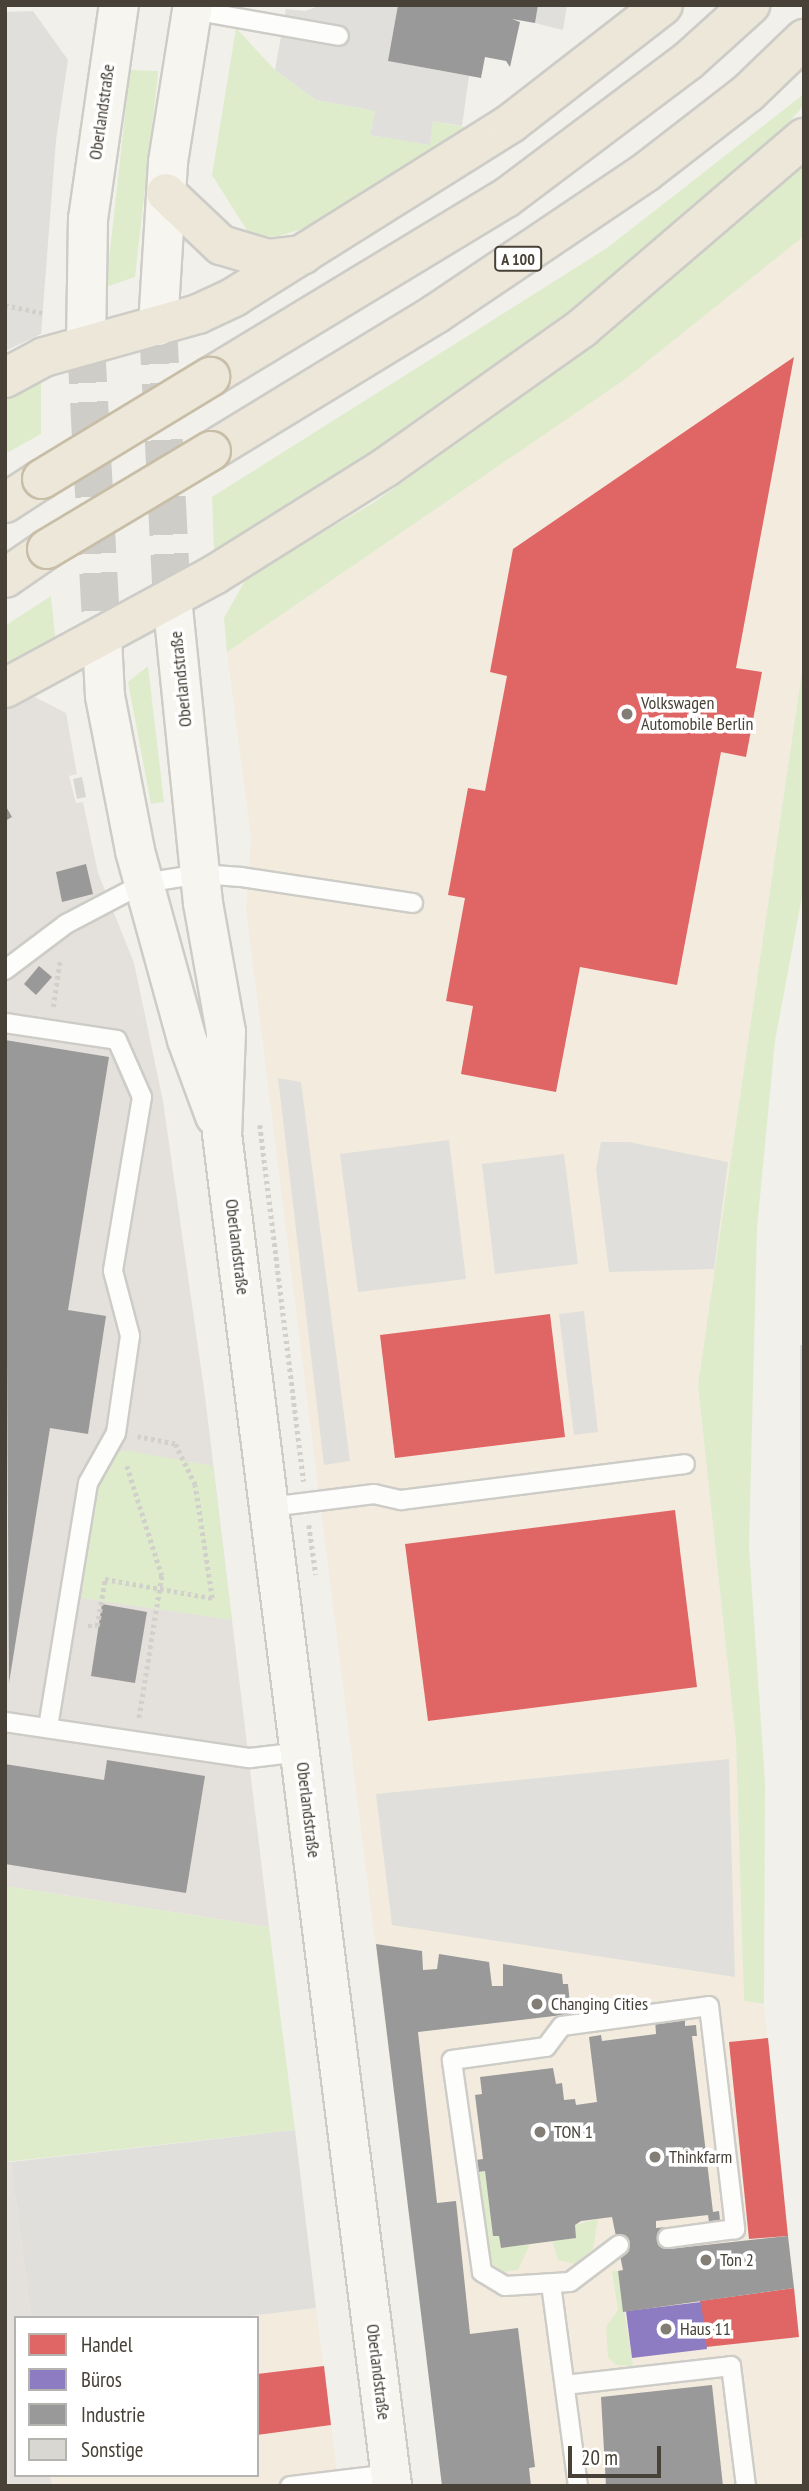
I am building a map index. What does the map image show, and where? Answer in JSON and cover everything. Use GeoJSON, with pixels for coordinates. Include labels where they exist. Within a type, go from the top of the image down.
{"type":"FeatureCollection","features":[{"type":"Feature","properties":{"kind":"highway"},"geometry":{"type":"LineString","coordinates":[[5,378],[44,357],[159,326],[216,306],[305,254],[512,123],[663,5]]}},
{"type":"Feature","properties":{"kind":"highway"},"geometry":{"type":"LineString","coordinates":[[5,503],[506,198],[688,61],[750,5]]}},
{"type":"Feature","properties":{"kind":"highway","name":"A 100"},"geometry":{"type":"LineString","coordinates":[[5,578],[47,549],[437,313],[646,172],[748,93],[804,39]]}},
{"type":"Feature","properties":{"kind":"highway"},"geometry":{"type":"LineString","coordinates":[[5,688],[102,639],[386,467],[582,328],[804,138]]}},
{"type":"Feature","properties":{"kind":"highway"},"geometry":{"type":"LineString","coordinates":[[166,193],[221,245],[268,259],[305,254]]}},
{"type":"Feature","properties":{"kind":"street","name":"Oberlandstraße"},"geometry":{"type":"LineString","coordinates":[[86,345],[88,219],[119,5]]}},
{"type":"Feature","properties":{"kind":"street"},"geometry":{"type":"LineString","coordinates":[[159,326],[166,193],[184,7]]}},
{"type":"Feature","properties":{"kind":"street","name":"Oberlandstraße"},"geometry":{"type":"LineString","coordinates":[[172,598],[201,874],[226,1032],[222,1134],[391,2480]]}},
{"type":"Feature","properties":{"kind":"street","name":"Oberlandstraße"},"geometry":{"type":"LineString","coordinates":[[102,639],[105,696],[144,883],[187,1040],[222,1134]]}},
{"type":"Feature","properties":{"kind":"lane"},"geometry":{"type":"LineString","coordinates":[[184,7],[339,36]]}},
{"type":"Feature","properties":{"kind":"lane"},"geometry":{"type":"LineString","coordinates":[[5,970],[66,925],[144,883],[201,874],[413,903]]}},
{"type":"Feature","properties":{"kind":"lane"},"geometry":{"type":"LineString","coordinates":[[5,1023],[117,1040],[142,1097],[113,1271],[130,1336],[116,1433],[88,1483],[61,1624],[48,1728]]}},
{"type":"Feature","properties":{"kind":"lane"},"geometry":{"type":"LineString","coordinates":[[270,1507],[374,1494],[401,1500],[685,1464]]}},
{"type":"Feature","properties":{"kind":"lane"},"geometry":{"type":"LineString","coordinates":[[5,1722],[250,1758],[301,1752]]}},
{"type":"Feature","properties":{"kind":"lane"},"geometry":{"type":"LineString","coordinates":[[619,2245],[570,2282],[505,2286],[482,2272],[452,2060],[546,2047],[562,2026],[709,2006],[735,2229],[668,2238]]}},
{"type":"Feature","properties":{"kind":"lane"},"geometry":{"type":"LineString","coordinates":[[551,2284],[578,2486]]}},
{"type":"Feature","properties":{"kind":"lane"},"geometry":{"type":"LineString","coordinates":[[565,2385],[731,2365],[746,2486]]}},
{"type":"Feature","properties":{"kind":"lane"},"geometry":{"type":"LineString","coordinates":[[290,2486],[391,2480]]}},
{"type":"Feature","properties":{"kind":"path"},"geometry":{"type":"LineString","coordinates":[[5,305],[42,313]]}},
{"type":"Feature","properties":{"kind":"path"},"geometry":{"type":"LineString","coordinates":[[49,1030],[66,925]]}},
{"type":"Feature","properties":{"kind":"path"},"geometry":{"type":"LineString","coordinates":[[61,1624],[97,1626],[105,1579],[160,1589],[212,1598],[195,1485],[175,1444],[116,1433],[162,1576],[160,1589],[136,1740]]}},
{"type":"Feature","properties":{"kind":"shaded area"},"geometry":{"type":"Polygon","coordinates":[[[322,5],[398,5],[389,61],[469,76],[462,126],[433,121],[430,145],[370,135],[375,111],[316,100],[275,70],[286,9],[305,11],[322,5]]]}},
{"type":"Feature","properties":{"kind":"shaded area"},"geometry":{"type":"Polygon","coordinates":[[[538,5],[567,5],[563,30],[535,23],[538,5]]]}},
{"type":"Feature","properties":{"kind":"shaded area"},"geometry":{"type":"Polygon","coordinates":[[[33,11],[68,60],[56,140],[41,334],[5,351],[5,12],[33,11]]]}},
{"type":"Feature","properties":{"kind":"shaded area"},"geometry":{"type":"Polygon","coordinates":[[[804,236],[804,657],[698,1385],[736,1741],[744,2001],[764,2005],[804,2387],[804,2486],[443,2486],[246,909],[251,838],[227,652],[624,380],[804,236]]]}},
{"type":"Feature","properties":{"kind":"shaded area"},"geometry":{"type":"Polygon","coordinates":[[[26,688],[33,696],[66,713],[77,774],[69,776],[76,803],[83,802],[98,873],[134,963],[163,1101],[205,1396],[269,1927],[5,1886],[5,700],[26,688]]]}},
{"type":"Feature","properties":{"kind":"shaded area"},"geometry":{"type":"Polygon","coordinates":[[[278,1078],[301,1082],[350,1461],[324,1465],[278,1078]]]}},
{"type":"Feature","properties":{"kind":"shaded area"},"geometry":{"type":"Polygon","coordinates":[[[449,1140],[466,1279],[358,1292],[340,1154],[449,1140]]]}},
{"type":"Feature","properties":{"kind":"shaded area"},"geometry":{"type":"Polygon","coordinates":[[[601,1142],[629,1142],[728,1162],[714,1269],[609,1272],[596,1169],[601,1142]]]}},
{"type":"Feature","properties":{"kind":"shaded area"},"geometry":{"type":"Polygon","coordinates":[[[564,1154],[578,1264],[495,1274],[482,1164],[564,1154]]]}},
{"type":"Feature","properties":{"kind":"shaded area"},"geometry":{"type":"Polygon","coordinates":[[[584,1311],[598,1432],[574,1435],[559,1314],[584,1311]]]}},
{"type":"Feature","properties":{"kind":"shaded area"},"geometry":{"type":"Polygon","coordinates":[[[729,1759],[735,1977],[392,1925],[376,1794],[729,1759]]]}},
{"type":"Feature","properties":{"kind":"shaded area"},"geometry":{"type":"Polygon","coordinates":[[[295,2130],[316,2308],[250,2316],[31,2316],[11,2162],[295,2130]]]}},
{"type":"Feature","properties":{"kind":"shaded area"},"geometry":{"type":"Polygon","coordinates":[[[5,2162],[11,2162],[31,2316],[14,2316],[14,2477],[50,2477],[52,2486],[5,2486],[5,2162]]]}},
{"type":"Feature","properties":{"kind":"shaded area"},"geometry":{"type":"Polygon","coordinates":[[[316,2308],[339,2486],[52,2486],[50,2477],[259,2477],[259,2316],[250,2316],[316,2308]]]}},
{"type":"Feature","properties":{"kind":"green space"},"geometry":{"type":"Polygon","coordinates":[[[236,28],[275,70],[316,100],[375,111],[370,135],[430,144],[433,121],[470,128],[371,195],[299,230],[276,237],[250,235],[212,175],[236,28]]]}},
{"type":"Feature","properties":{"kind":"green space"},"geometry":{"type":"Polygon","coordinates":[[[130,70],[158,71],[158,75],[135,277],[106,287],[130,70]]]}},
{"type":"Feature","properties":{"kind":"green space"},"geometry":{"type":"Polygon","coordinates":[[[804,94],[804,105],[789,122],[653,250],[404,439],[214,552],[212,497],[607,248],[804,94]]]}},
{"type":"Feature","properties":{"kind":"green space"},"geometry":{"type":"Polygon","coordinates":[[[804,156],[804,236],[624,380],[227,652],[224,618],[247,577],[373,503],[505,409],[609,326],[804,156]]]}},
{"type":"Feature","properties":{"kind":"green space"},"geometry":{"type":"Polygon","coordinates":[[[41,376],[41,434],[5,454],[5,395],[41,376]]]}},
{"type":"Feature","properties":{"kind":"green space"},"geometry":{"type":"Polygon","coordinates":[[[51,596],[56,644],[5,669],[5,626],[51,596]]]}},
{"type":"Feature","properties":{"kind":"green space"},"geometry":{"type":"Polygon","coordinates":[[[804,657],[804,886],[775,1041],[757,1228],[749,1547],[765,1782],[764,2004],[744,2001],[736,1741],[698,1385],[804,657]]]}},
{"type":"Feature","properties":{"kind":"green space"},"geometry":{"type":"Polygon","coordinates":[[[148,666],[164,802],[151,804],[128,682],[148,666]]]}},
{"type":"Feature","properties":{"kind":"green space"},"geometry":{"type":"Polygon","coordinates":[[[124,1450],[213,1466],[232,1620],[82,1598],[91,1516],[101,1475],[106,1460],[124,1450]]]}},
{"type":"Feature","properties":{"kind":"green space"},"geometry":{"type":"Polygon","coordinates":[[[5,1886],[269,1927],[295,2130],[5,2162],[5,1886]]]}},
{"type":"Feature","properties":{"kind":"green space"},"geometry":{"type":"Polygon","coordinates":[[[485,2171],[493,2236],[499,2236],[501,2248],[530,2244],[518,2270],[503,2272],[487,2259],[477,2172],[485,2171]]]}},
{"type":"Feature","properties":{"kind":"green space"},"geometry":{"type":"Polygon","coordinates":[[[598,2219],[593,2249],[575,2264],[558,2260],[552,2241],[576,2238],[575,2225],[598,2219]]]}},
{"type":"Feature","properties":{"kind":"green space"},"geometry":{"type":"Polygon","coordinates":[[[612,2271],[618,2271],[633,2366],[616,2365],[608,2357],[606,2327],[618,2310],[612,2271]]]}},
{"type":"Feature","properties":{"kind":"building: Handel","name":"Volkswagen Automobile Berlin"},"geometry":{"type":"Polygon","coordinates":[[[794,357],[736,668],[762,672],[746,757],[721,752],[677,985],[580,967],[556,1092],[461,1074],[473,1006],[446,1001],[465,898],[448,895],[468,788],[485,791],[507,676],[490,672],[513,549],[794,357]]]}},
{"type":"Feature","properties":{"kind":"building: Handel"},"geometry":{"type":"Polygon","coordinates":[[[550,1314],[565,1437],[395,1458],[380,1335],[550,1314]]]}},
{"type":"Feature","properties":{"kind":"building: Handel"},"geometry":{"type":"Polygon","coordinates":[[[675,1510],[697,1687],[428,1721],[405,1544],[675,1510]]]}},
{"type":"Feature","properties":{"kind":"building: Handel"},"geometry":{"type":"Polygon","coordinates":[[[768,2038],[788,2236],[749,2239],[729,2042],[768,2038]]]}},
{"type":"Feature","properties":{"kind":"building: Handel"},"geometry":{"type":"Polygon","coordinates":[[[794,2288],[799,2337],[706,2347],[700,2301],[794,2288]]]}},
{"type":"Feature","properties":{"kind":"building: Handel"},"geometry":{"type":"Polygon","coordinates":[[[324,2366],[331,2425],[259,2435],[259,2374],[324,2366]]]}},
{"type":"Feature","properties":{"kind":"building: Büros","name":"Haus 11"},"geometry":{"type":"Polygon","coordinates":[[[701,2302],[707,2349],[632,2358],[626,2311],[701,2302]]]}},
{"type":"Feature","properties":{"kind":"building: Industrie"},"geometry":{"type":"Polygon","coordinates":[[[398,5],[538,5],[535,23],[512,19],[520,22],[510,67],[506,61],[485,57],[481,78],[388,61],[398,5]]]}},
{"type":"Feature","properties":{"kind":"building: Industrie"},"geometry":{"type":"Polygon","coordinates":[[[5,805],[12,817],[5,821],[5,805]]]}},
{"type":"Feature","properties":{"kind":"building: Industrie"},"geometry":{"type":"Polygon","coordinates":[[[86,864],[93,894],[62,902],[56,872],[86,864]]]}},
{"type":"Feature","properties":{"kind":"building: Industrie"},"geometry":{"type":"Polygon","coordinates":[[[39,966],[52,977],[36,995],[24,984],[39,966]]]}},
{"type":"Feature","properties":{"kind":"building: Industrie"},"geometry":{"type":"Polygon","coordinates":[[[5,1040],[109,1057],[68,1310],[106,1316],[88,1434],[50,1428],[9,1683],[5,1040]]]}},
{"type":"Feature","properties":{"kind":"building: Industrie"},"geometry":{"type":"Polygon","coordinates":[[[102,1604],[147,1612],[135,1683],[91,1676],[102,1604]]]}},
{"type":"Feature","properties":{"kind":"building: Industrie"},"geometry":{"type":"Polygon","coordinates":[[[107,1760],[205,1776],[186,1893],[5,1864],[5,1764],[104,1780],[107,1760]]]}},
{"type":"Feature","properties":{"kind":"building: Industrie"},"geometry":{"type":"Polygon","coordinates":[[[376,1944],[422,1951],[423,1970],[437,1969],[439,1954],[489,1962],[492,1986],[503,1986],[503,1964],[562,1974],[563,1984],[568,1984],[571,2014],[418,2032],[437,2203],[456,2201],[470,2334],[518,2328],[535,2467],[529,2468],[531,2486],[442,2486],[376,1944]]]}},
{"type":"Feature","properties":{"kind":"building: Industrie"},"geometry":{"type":"Polygon","coordinates":[[[685,2015],[685,2026],[696,2025],[697,2036],[692,2036],[713,2212],[719,2211],[720,2220],[709,2222],[708,2215],[656,2221],[656,2228],[667,2227],[669,2249],[788,2236],[794,2288],[623,2312],[618,2271],[623,2270],[612,2217],[581,2221],[575,2225],[576,2238],[501,2248],[499,2236],[493,2236],[485,2171],[478,2172],[476,2160],[483,2159],[475,2095],[482,2094],[480,2077],[553,2068],[556,2084],[562,2083],[564,2100],[575,2099],[576,2105],[597,2102],[589,2037],[601,2035],[602,2041],[656,2034],[655,2019],[685,2015]]]}},
{"type":"Feature","properties":{"kind":"building: Industrie"},"geometry":{"type":"Polygon","coordinates":[[[712,2385],[723,2486],[606,2486],[601,2397],[712,2385]]]}},
{"type":"Feature","properties":{"kind":"building: Sonstige"},"geometry":{"type":"Polygon","coordinates":[[[82,777],[86,797],[77,799],[73,779],[82,777]]]}},
{"type":"Feature","properties":{"kind":"tunnel"},"geometry":{"type":"LineString","coordinates":[[158,326],[172,598]]}},
{"type":"Feature","properties":{"kind":"tunnel"},"geometry":{"type":"LineString","coordinates":[[86,345],[102,639]]}},
{"type":"Feature","properties":{"kind":"railway"},"geometry":{"type":"LineString","coordinates":[[804,1345],[804,1720]]}},
{"type":"Feature","properties":{"kind":"place","name":"Volkswagen Automobile Berlin"},"geometry":{"type":"Point","coordinates":[627,714]}},
{"type":"Feature","properties":{"kind":"place","name":"Changing Cities"},"geometry":{"type":"Point","coordinates":[537,2004]}},
{"type":"Feature","properties":{"kind":"place","name":"TON 1"},"geometry":{"type":"Point","coordinates":[540,2132]}},
{"type":"Feature","properties":{"kind":"place","name":"Thinkfarm"},"geometry":{"type":"Point","coordinates":[655,2157]}},
{"type":"Feature","properties":{"kind":"place","name":"Ton 2"},"geometry":{"type":"Point","coordinates":[706,2260]}},
{"type":"Feature","properties":{"kind":"place","name":"Haus 11"},"geometry":{"type":"Point","coordinates":[666,2329]}}]}
